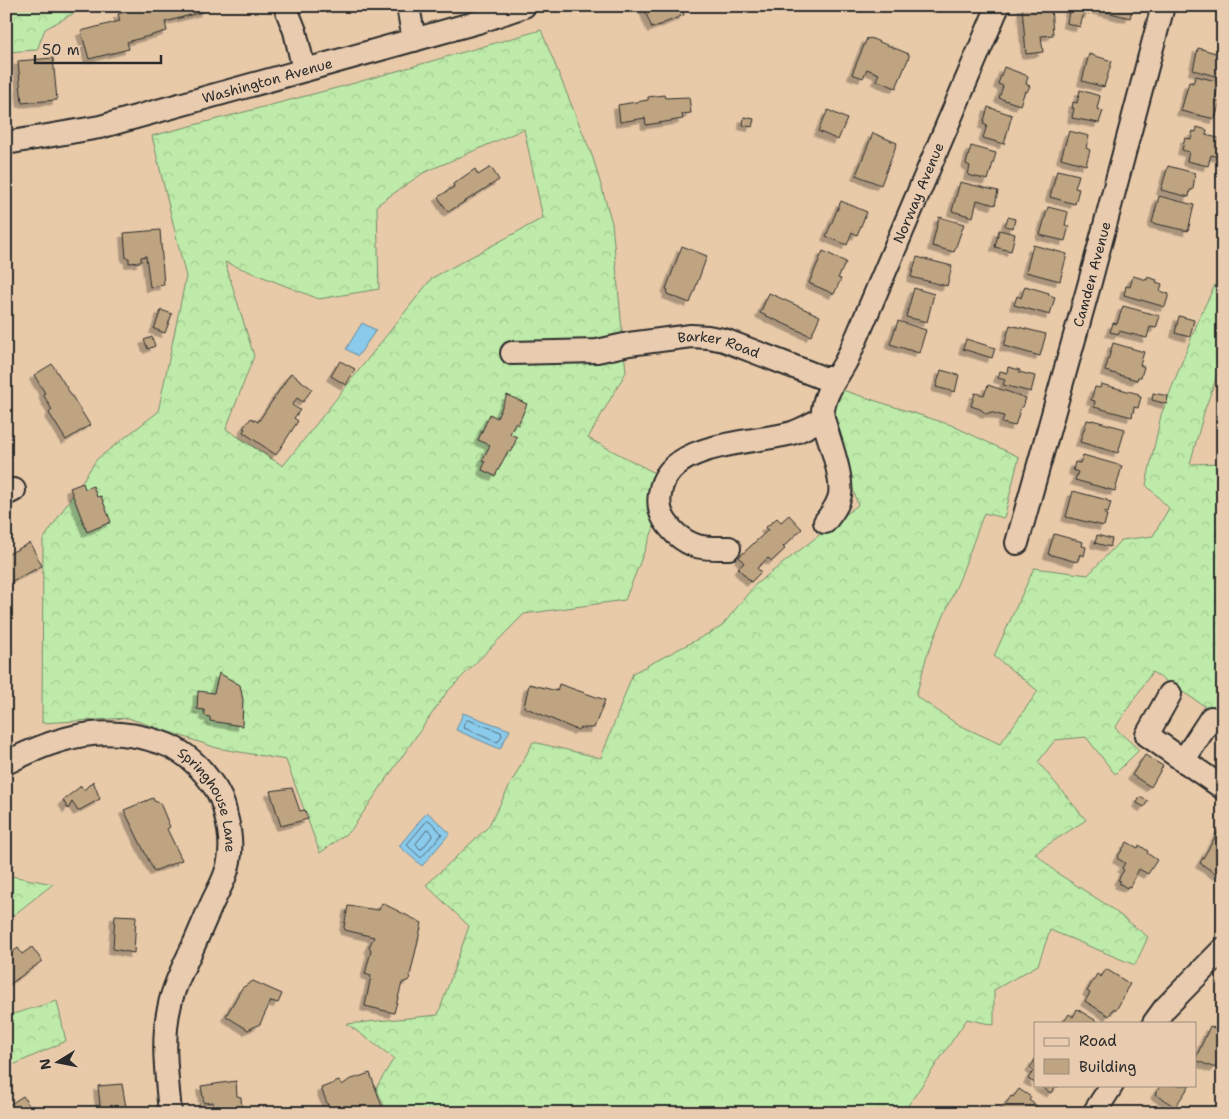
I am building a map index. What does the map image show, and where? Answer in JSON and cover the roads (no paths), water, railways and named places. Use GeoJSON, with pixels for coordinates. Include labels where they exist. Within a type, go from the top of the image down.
{"type":"FeatureCollection","features":[{"type":"Feature","properties":{"kind":"street"},"geometry":{"type":"LineString","coordinates":[[285,6],[295,31],[304,70]]}},
{"type":"Feature","properties":{"kind":"street"},"geometry":{"type":"LineString","coordinates":[[408,6],[414,40]]}},
{"type":"Feature","properties":{"kind":"street","name":"Washington Avenue"},"geometry":{"type":"LineString","coordinates":[[6,143],[100,127],[478,22],[524,6]]}},
{"type":"Feature","properties":{"kind":"street","name":"Norway Avenue"},"geometry":{"type":"LineString","coordinates":[[823,418],[824,402],[861,328],[998,6]]}},
{"type":"Feature","properties":{"kind":"street","name":"Camden Avenue"},"geometry":{"type":"LineString","coordinates":[[1017,543],[1090,282],[1163,6]]}},
{"type":"Feature","properties":{"kind":"street","name":"Barker Road"},"geometry":{"type":"LineString","coordinates":[[512,353],[597,350],[690,336],[708,337],[724,340],[823,378],[835,378]]}},
{"type":"Feature","properties":{"kind":"street"},"geometry":{"type":"LineString","coordinates":[[729,548],[701,548],[683,539],[667,525],[659,510],[660,493],[664,478],[676,464],[692,454],[713,448],[794,433],[823,418],[840,488],[840,496],[835,508],[825,522]]}},
{"type":"Feature","properties":{"kind":"street"},"geometry":{"type":"LineString","coordinates":[[1170,694],[1147,735],[1223,788]]}},
{"type":"Feature","properties":{"kind":"street"},"geometry":{"type":"LineString","coordinates":[[1183,761],[1211,718]]}},
{"type":"Feature","properties":{"kind":"street","name":"Springhouse Lane"},"geometry":{"type":"LineString","coordinates":[[6,763],[34,749],[56,741],[87,734],[126,734],[149,738],[171,746],[202,768],[215,787],[224,808],[230,831],[229,862],[222,885],[176,983],[170,1004],[165,1047],[170,1113]]}},
{"type":"Feature","properties":{"kind":"street"},"geometry":{"type":"LineString","coordinates":[[1155,1022],[1164,1008],[1223,949]]}},
{"type":"Feature","properties":{"kind":"street"},"geometry":{"type":"LineString","coordinates":[[1094,1113],[1111,1086]]}},
{"type":"Feature","properties":{"kind":"water"},"geometry":{"type":"Polygon","coordinates":[[[362,323],[376,330],[358,356],[346,349],[362,323]]]}},
{"type":"Feature","properties":{"kind":"water"},"geometry":{"type":"Polygon","coordinates":[[[463,713],[510,730],[500,749],[456,730],[463,713]]]}},
{"type":"Feature","properties":{"kind":"water"},"geometry":{"type":"Polygon","coordinates":[[[427,812],[450,833],[422,866],[399,846],[427,812]]]}}]}
